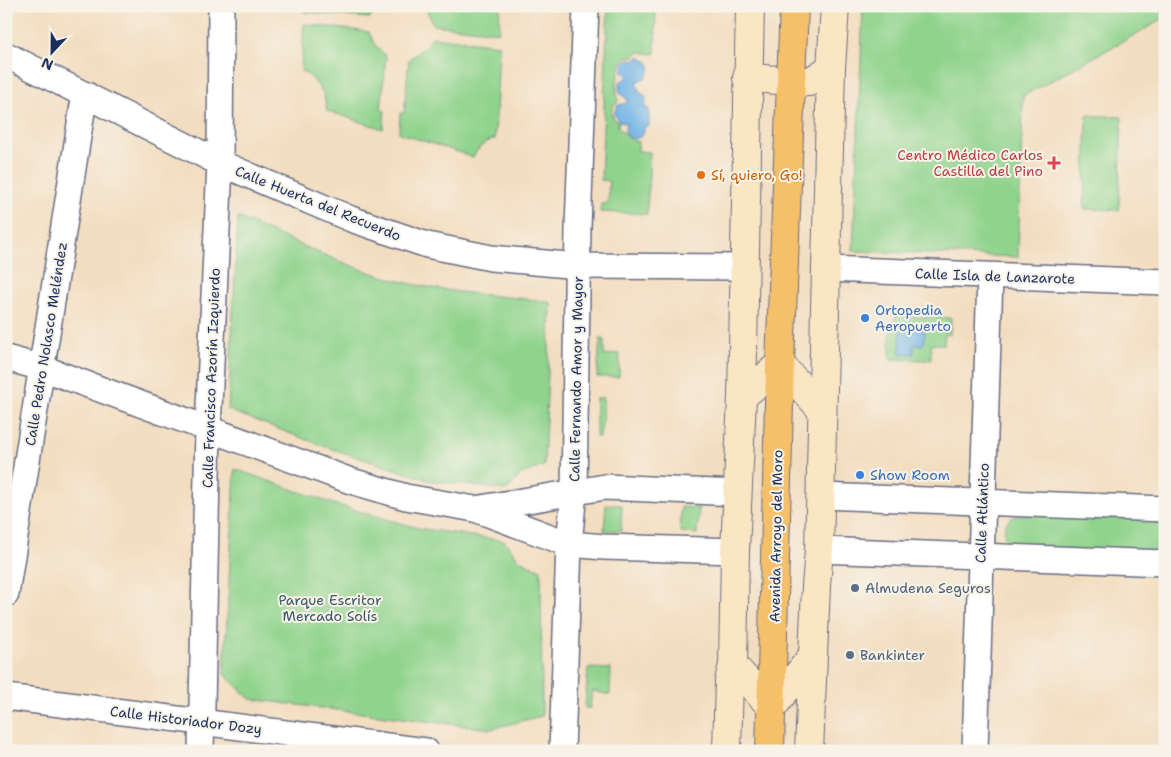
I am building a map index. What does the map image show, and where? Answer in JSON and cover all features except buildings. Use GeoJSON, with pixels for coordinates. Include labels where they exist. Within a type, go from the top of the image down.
{"type":"FeatureCollection","features":[{"type":"Feature","properties":{"kind":"main road","name":"Avenida Arroyo del Moro"},"geometry":{"type":"LineString","coordinates":[[770,751],[780,364],[794,6]]}},
{"type":"Feature","properties":{"kind":"street","name":"Calle Francisco Azorín Izquierdo"},"geometry":{"type":"LineString","coordinates":[[201,751],[208,429],[220,163],[221,6]]}},
{"type":"Feature","properties":{"kind":"street","name":"Calle Fernando Amor y Mayor"},"geometry":{"type":"LineString","coordinates":[[562,751],[569,544],[574,492],[578,266],[586,6]]}},
{"type":"Feature","properties":{"kind":"street"},"geometry":{"type":"LineString","coordinates":[[727,751],[730,681],[733,665],[735,551],[742,396],[747,78],[750,6]]}},
{"type":"Feature","properties":{"kind":"street"},"geometry":{"type":"LineString","coordinates":[[809,751],[819,550],[831,68],[835,6]]}},
{"type":"Feature","properties":{"kind":"street","name":"Calle Huerta del Recuerdo"},"geometry":{"type":"LineString","coordinates":[[6,55],[220,163],[351,219],[427,246],[491,258],[578,266],[744,267]]}},
{"type":"Feature","properties":{"kind":"street"},"geometry":{"type":"LineString","coordinates":[[747,78],[809,82],[831,68]]}},
{"type":"Feature","properties":{"kind":"street","name":"Calle Pedro Nolasco Meléndez"},"geometry":{"type":"LineString","coordinates":[[6,594],[83,105],[87,95]]}},
{"type":"Feature","properties":{"kind":"street","name":"Calle Isla de Lanzarote"},"geometry":{"type":"LineString","coordinates":[[826,269],[1165,282]]}},
{"type":"Feature","properties":{"kind":"street","name":"Calle Atlántico"},"geometry":{"type":"LineString","coordinates":[[975,751],[990,276]]}},
{"type":"Feature","properties":{"kind":"street"},"geometry":{"type":"LineString","coordinates":[[6,358],[42,368],[351,481],[406,497],[486,513],[569,544],[604,547],[735,551]]}},
{"type":"Feature","properties":{"kind":"street"},"geometry":{"type":"LineString","coordinates":[[742,396],[780,364],[822,410]]}},
{"type":"Feature","properties":{"kind":"street"},"geometry":{"type":"LineString","coordinates":[[486,513],[574,492],[605,487],[738,493]]}},
{"type":"Feature","properties":{"kind":"street"},"geometry":{"type":"LineString","coordinates":[[820,496],[1165,509]]}},
{"type":"Feature","properties":{"kind":"street"},"geometry":{"type":"LineString","coordinates":[[819,550],[1165,563]]}},
{"type":"Feature","properties":{"kind":"street"},"geometry":{"type":"LineString","coordinates":[[733,665],[772,708],[813,655]]}},
{"type":"Feature","properties":{"kind":"street","name":"Calle Historiador Dozy"},"geometry":{"type":"LineString","coordinates":[[6,697],[426,751]]}},
{"type":"Feature","properties":{"kind":"green space"},"geometry":{"type":"Polygon","coordinates":[[[304,6],[377,6],[370,18],[304,12],[304,6]]]}},
{"type":"Feature","properties":{"kind":"green space"},"geometry":{"type":"Polygon","coordinates":[[[424,6],[500,6],[499,32],[433,25],[424,6]]]}},
{"type":"Feature","properties":{"kind":"green space"},"geometry":{"type":"Polygon","coordinates":[[[608,6],[656,6],[655,54],[637,52],[635,56],[627,57],[621,63],[616,87],[618,102],[614,105],[611,112],[614,119],[618,122],[618,128],[629,138],[638,142],[638,151],[650,152],[647,214],[600,212],[601,204],[608,203],[609,181],[601,180],[608,6]]]}},
{"type":"Feature","properties":{"kind":"green space"},"geometry":{"type":"Polygon","coordinates":[[[863,6],[1165,6],[1165,18],[1023,96],[1018,257],[853,251],[863,6]]]}},
{"type":"Feature","properties":{"kind":"green space"},"geometry":{"type":"Polygon","coordinates":[[[304,24],[369,32],[376,46],[386,56],[381,110],[385,111],[383,129],[327,111],[324,94],[311,77],[301,71],[304,24]]]}},
{"type":"Feature","properties":{"kind":"green space"},"geometry":{"type":"Polygon","coordinates":[[[432,37],[499,45],[495,139],[482,145],[473,157],[399,133],[400,113],[404,113],[409,59],[425,47],[432,37]]]}},
{"type":"Feature","properties":{"kind":"green space"},"geometry":{"type":"Polygon","coordinates":[[[1087,115],[1122,117],[1119,210],[1084,209],[1087,115]]]}},
{"type":"Feature","properties":{"kind":"green space"},"geometry":{"type":"Polygon","coordinates":[[[238,217],[333,259],[392,279],[449,291],[551,303],[544,466],[521,474],[507,490],[428,480],[320,445],[228,410],[238,217]]]}},
{"type":"Feature","properties":{"kind":"green space"},"geometry":{"type":"Polygon","coordinates":[[[895,316],[951,318],[950,335],[945,334],[944,344],[931,344],[931,360],[890,359],[890,329],[888,327],[895,327],[895,316]]]}},
{"type":"Feature","properties":{"kind":"green space"},"geometry":{"type":"Polygon","coordinates":[[[600,339],[604,339],[604,356],[620,353],[619,377],[597,377],[600,339]]]}},
{"type":"Feature","properties":{"kind":"green space"},"geometry":{"type":"Polygon","coordinates":[[[596,398],[603,398],[603,418],[600,437],[596,437],[596,398]]]}},
{"type":"Feature","properties":{"kind":"green space","name":"Parque Escritor Mercado Solís"},"geometry":{"type":"Polygon","coordinates":[[[235,469],[334,504],[418,528],[505,541],[519,560],[541,570],[542,716],[490,729],[250,699],[224,674],[235,469]]]}},
{"type":"Feature","properties":{"kind":"green space"},"geometry":{"type":"Polygon","coordinates":[[[606,505],[622,505],[621,531],[604,530],[606,505]]]}},
{"type":"Feature","properties":{"kind":"green space"},"geometry":{"type":"Polygon","coordinates":[[[681,507],[699,508],[697,534],[680,532],[681,507]]]}},
{"type":"Feature","properties":{"kind":"green space"},"geometry":{"type":"Polygon","coordinates":[[[1021,515],[1165,519],[1165,554],[1015,548],[1005,538],[1004,529],[1009,520],[1021,515]]]}},
{"type":"Feature","properties":{"kind":"green space"},"geometry":{"type":"Polygon","coordinates":[[[588,668],[611,669],[610,695],[592,691],[590,708],[585,708],[588,668]]]}},
{"type":"Feature","properties":{"kind":"water"},"geometry":{"type":"Polygon","coordinates":[[[639,56],[647,61],[651,67],[647,77],[636,82],[639,91],[646,97],[645,108],[649,109],[649,126],[644,127],[642,135],[635,139],[627,136],[625,130],[626,123],[619,122],[614,113],[618,105],[627,103],[627,98],[619,90],[620,82],[628,77],[623,72],[623,63],[630,59],[637,60],[639,56]]]}},
{"type":"Feature","properties":{"kind":"water"},"geometry":{"type":"Polygon","coordinates":[[[901,327],[925,328],[924,343],[922,345],[914,345],[914,354],[900,353],[901,327]]]}},
{"type":"Feature","properties":{"kind":"place","name":"Centro Médico Carlos Castilla del Pino"},"geometry":{"type":"Point","coordinates":[1054,163]}},
{"type":"Feature","properties":{"kind":"place","name":"Sí, quiero, Go!"},"geometry":{"type":"Point","coordinates":[701,175]}},
{"type":"Feature","properties":{"kind":"place","name":"Ortopedia Aeropuerto"},"geometry":{"type":"Point","coordinates":[865,318]}},
{"type":"Feature","properties":{"kind":"place","name":"Show Room"},"geometry":{"type":"Point","coordinates":[860,475]}},
{"type":"Feature","properties":{"kind":"place","name":"Almudena Seguros"},"geometry":{"type":"Point","coordinates":[855,588]}},
{"type":"Feature","properties":{"kind":"place","name":"Bankinter"},"geometry":{"type":"Point","coordinates":[850,655]}}]}
